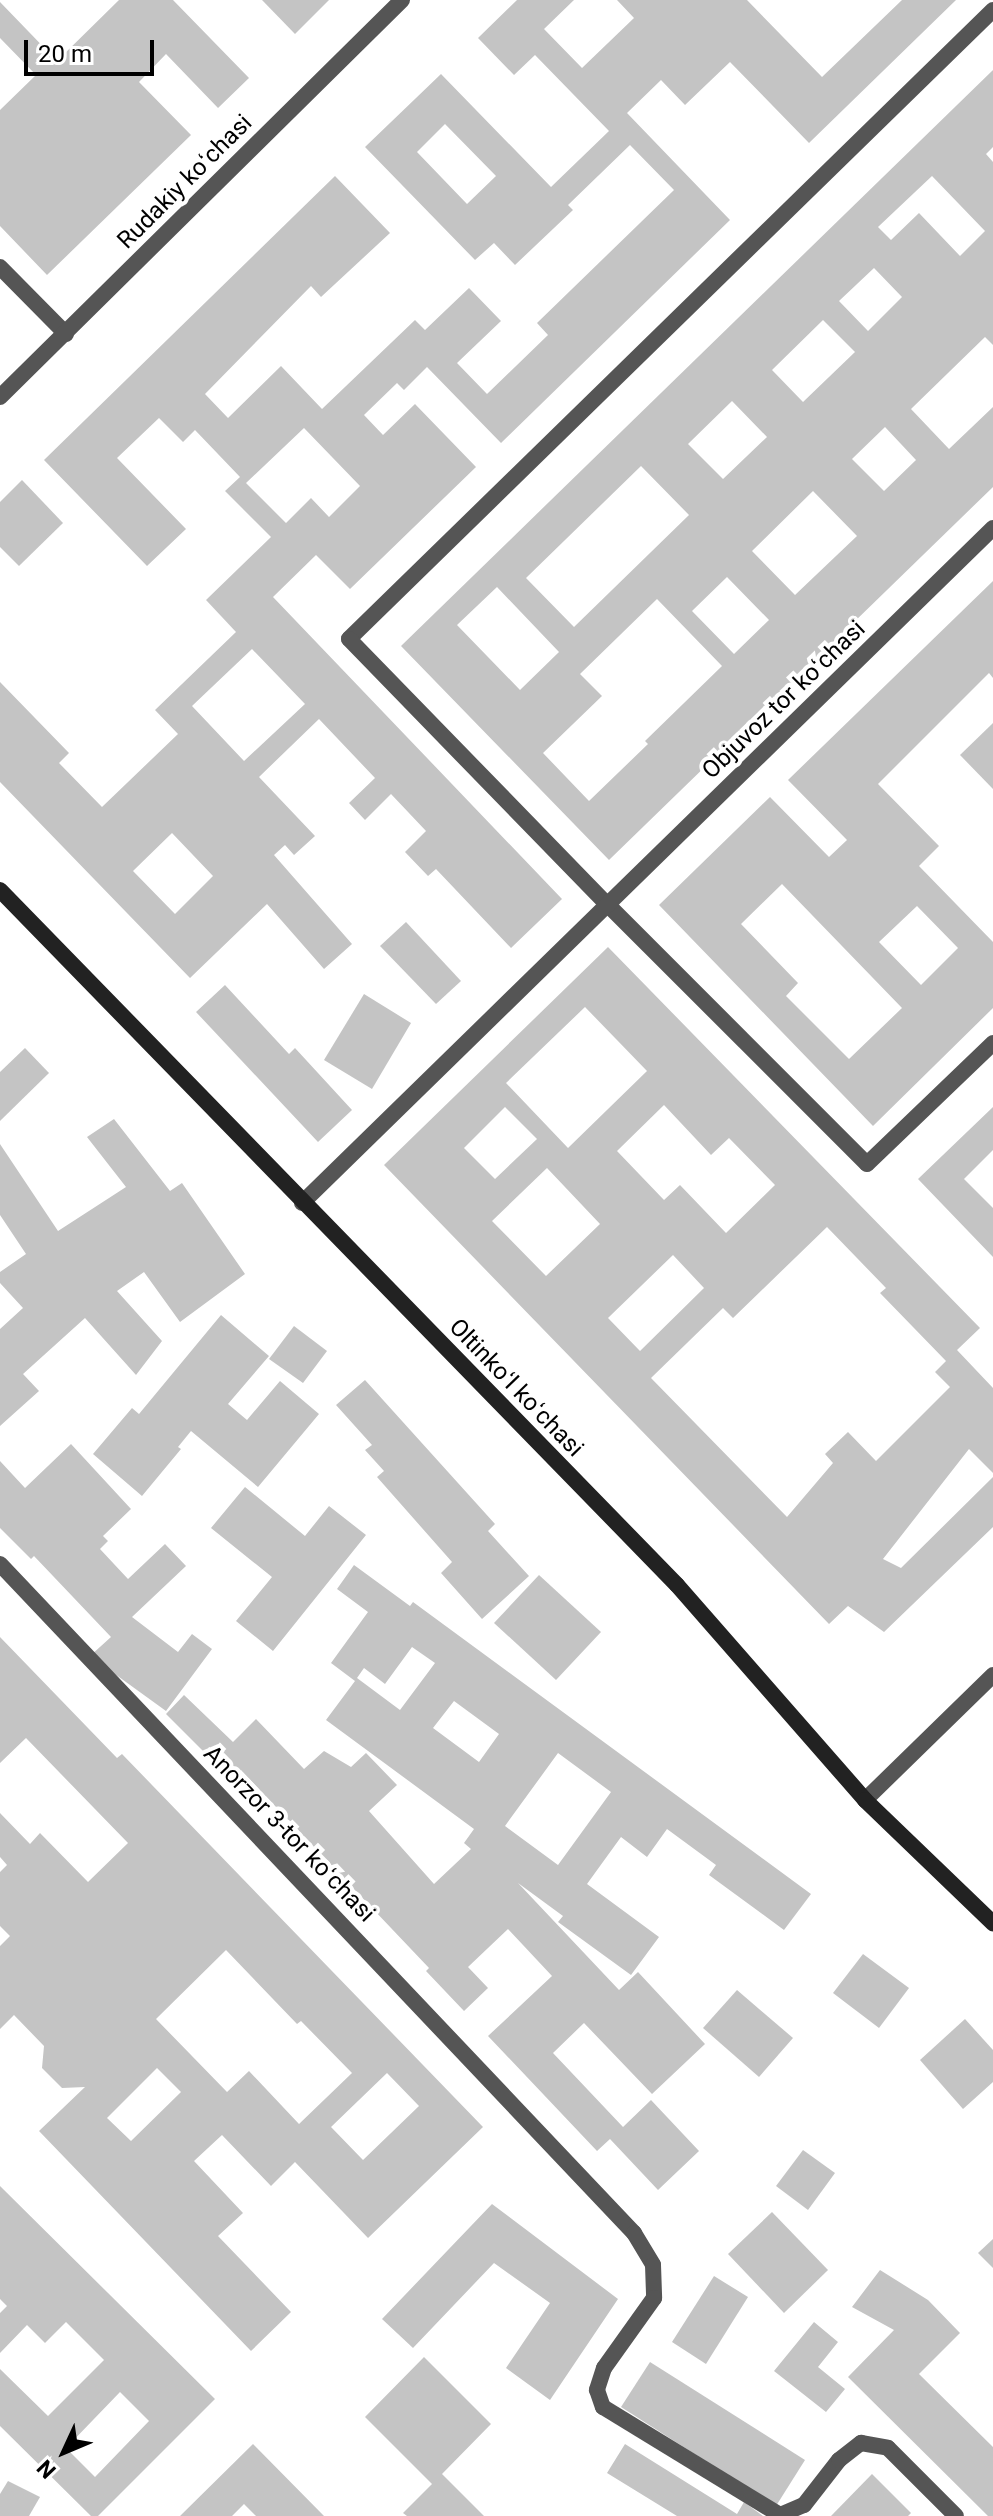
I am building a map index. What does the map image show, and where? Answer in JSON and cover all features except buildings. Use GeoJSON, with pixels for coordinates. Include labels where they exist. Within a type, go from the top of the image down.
{"type":"FeatureCollection","features":[{"type":"Feature","properties":{"kind":"main road","name":"Oltinkoʻl koʻchasi"},"geometry":{"type":"LineString","coordinates":[[0,890],[677,1585],[865,1800],[993,1923]]}},
{"type":"Feature","properties":{"kind":"street","name":"Rudakiy koʻchasi"},"geometry":{"type":"LineString","coordinates":[[0,397],[402,0]]}},
{"type":"Feature","properties":{"kind":"street"},"geometry":{"type":"LineString","coordinates":[[993,10],[349,639],[608,905],[867,1164],[993,1043]]}},
{"type":"Feature","properties":{"kind":"street"},"geometry":{"type":"LineString","coordinates":[[0,267],[66,334]]}},
{"type":"Feature","properties":{"kind":"street","name":"Objuvoz tor koʻchasi"},"geometry":{"type":"LineString","coordinates":[[302,1203],[993,528]]}},
{"type":"Feature","properties":{"kind":"street","name":"Anorzor 3-tor koʻchasi"},"geometry":{"type":"LineString","coordinates":[[0,1564],[634,2233],[653,2265],[654,2298],[604,2368],[597,2390],[603,2407],[780,2515],[804,2505],[839,2460],[861,2443],[888,2448],[956,2516]]}},
{"type":"Feature","properties":{"kind":"street"},"geometry":{"type":"LineString","coordinates":[[865,1800],[993,1675]]}}]}
